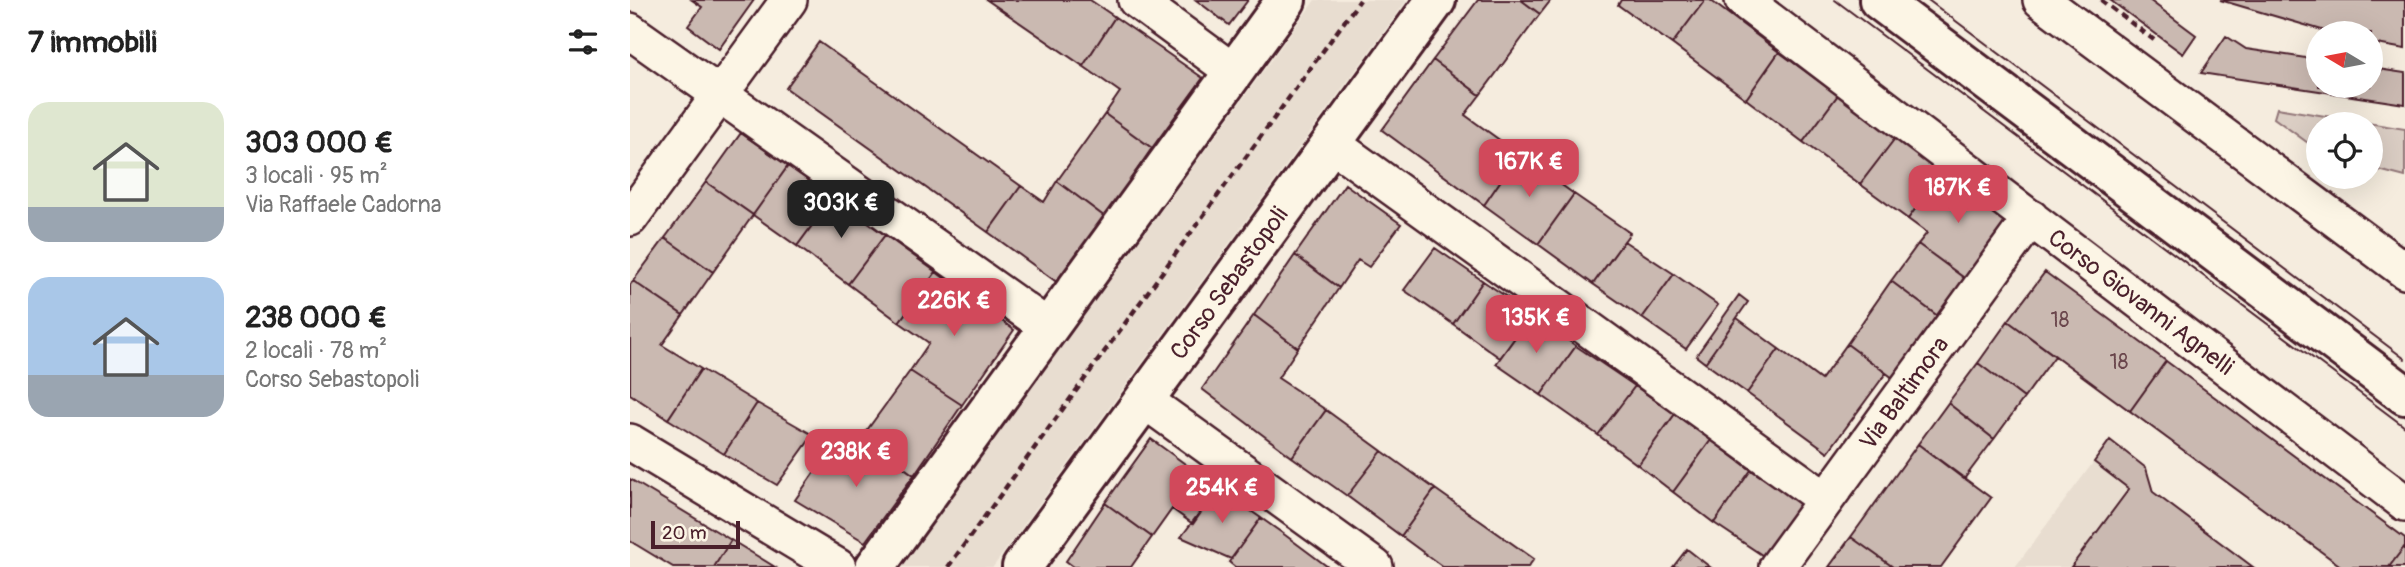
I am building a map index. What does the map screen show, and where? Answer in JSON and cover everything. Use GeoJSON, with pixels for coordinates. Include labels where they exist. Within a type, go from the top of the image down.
{"type":"FeatureCollection","features":[{"type":"Feature","properties":{"kind":"street"},"geometry":{"type":"LineString","coordinates":[[630,218],[789,0]]}},
{"type":"Feature","properties":{"kind":"street"},"geometry":{"type":"LineString","coordinates":[[1136,0],[1234,72]]}},
{"type":"Feature","properties":{"kind":"street"},"geometry":{"type":"LineString","coordinates":[[874,567],[1286,0]]}},
{"type":"Feature","properties":{"kind":"street","name":"Corso Sebastopoli"},"geometry":{"type":"LineString","coordinates":[[1022,567],[1436,0]]}},
{"type":"Feature","properties":{"kind":"street","name":"Corso Giovanni Agnelli"},"geometry":{"type":"LineString","coordinates":[[1743,0],[2405,503]]}},
{"type":"Feature","properties":{"kind":"street"},"geometry":{"type":"LineString","coordinates":[[1879,0],[2405,396]]}},
{"type":"Feature","properties":{"kind":"street"},"geometry":{"type":"LineString","coordinates":[[2041,0],[2405,271]]}},
{"type":"Feature","properties":{"kind":"street"},"geometry":{"type":"LineString","coordinates":[[630,31],[1048,327]]}},
{"type":"Feature","properties":{"kind":"street"},"geometry":{"type":"LineString","coordinates":[[1331,144],[1826,500]]}},
{"type":"Feature","properties":{"kind":"street","name":"Via Baltimora"},"geometry":{"type":"LineString","coordinates":[[1777,567],[2031,218]]}},
{"type":"Feature","properties":{"kind":"street"},"geometry":{"type":"LineString","coordinates":[[1144,400],[1375,567]]}},
{"type":"Feature","properties":{"kind":"street"},"geometry":{"type":"LineString","coordinates":[[630,442],[838,567]]}},
{"type":"Feature","properties":{"kind":"path"},"geometry":{"type":"LineString","coordinates":[[948,567],[1360,0]]}},
{"type":"Feature","properties":{"kind":"shaded area"},"geometry":{"type":"Polygon","coordinates":[[[1315,0],[1407,0],[993,567],[901,567],[1315,0]]]}},
{"type":"Feature","properties":{"kind":"shaded area"},"geometry":{"type":"Polygon","coordinates":[[[2277,108],[2306,113],[2306,141],[2274,118],[2277,108]]]}},
{"type":"Feature","properties":{"kind":"shaded area"},"geometry":{"type":"Polygon","coordinates":[[[2383,125],[2405,129],[2405,177],[2383,171],[2383,125]]]}},
{"type":"Feature","properties":{"kind":"shaded area"},"geometry":{"type":"Polygon","coordinates":[[[2110,440],[2146,468],[2153,492],[2253,567],[2015,567],[2110,440]]]}},
{"type":"Feature","properties":{"kind":"building"},"geometry":{"type":"Polygon","coordinates":[[[692,0],[754,0],[719,49],[688,26],[702,7],[692,0]]]}},
{"type":"Feature","properties":{"kind":"building"},"geometry":{"type":"Polygon","coordinates":[[[987,0],[1090,0],[1115,17],[1083,66],[987,0]]]}},
{"type":"Feature","properties":{"kind":"building"},"geometry":{"type":"Polygon","coordinates":[[[1196,0],[1248,0],[1229,25],[1196,0]]]}},
{"type":"Feature","properties":{"kind":"building"},"geometry":{"type":"Polygon","coordinates":[[[1478,0],[1521,0],[1540,14],[1480,95],[1433,60],[1478,0]]]}},
{"type":"Feature","properties":{"kind":"building"},"geometry":{"type":"Polygon","coordinates":[[[1521,0],[1551,0],[1540,14],[1521,0]]]}},
{"type":"Feature","properties":{"kind":"building"},"geometry":{"type":"Polygon","coordinates":[[[1621,0],[1705,0],[1672,44],[1618,5],[1621,0]]]}},
{"type":"Feature","properties":{"kind":"building"},"geometry":{"type":"Polygon","coordinates":[[[1705,0],[1710,0],[1779,52],[1746,99],[1672,44],[1705,0]]]}},
{"type":"Feature","properties":{"kind":"building"},"geometry":{"type":"Polygon","coordinates":[[[2110,0],[2149,0],[2196,35],[2183,54],[2110,0]]]}},
{"type":"Feature","properties":{"kind":"building"},"geometry":{"type":"Polygon","coordinates":[[[2220,0],[2405,0],[2405,49],[2384,45],[2384,21],[2306,21],[2306,25],[2220,0]]]}},
{"type":"Feature","properties":{"kind":"building"},"geometry":{"type":"Polygon","coordinates":[[[2220,0],[2405,0],[2405,49],[2384,45],[2384,21],[2306,21],[2306,25],[2220,0]]]}},
{"type":"Feature","properties":{"kind":"building"},"geometry":{"type":"Polygon","coordinates":[[[2220,0],[2405,0],[2405,49],[2384,45],[2384,21],[2306,21],[2306,25],[2220,0]]]}},
{"type":"Feature","properties":{"kind":"building"},"geometry":{"type":"Polygon","coordinates":[[[1115,17],[1203,78],[1152,148],[1105,114],[1120,92],[1083,66],[1115,17]]]}},
{"type":"Feature","properties":{"kind":"building"},"geometry":{"type":"Polygon","coordinates":[[[2226,36],[2246,49],[2306,58],[2306,89],[2201,73],[2226,36]]]}},
{"type":"Feature","properties":{"kind":"building"},"geometry":{"type":"Polygon","coordinates":[[[819,42],[1021,186],[988,232],[786,88],[819,42]]]}},
{"type":"Feature","properties":{"kind":"building"},"geometry":{"type":"Polygon","coordinates":[[[1779,52],[1838,95],[1803,142],[1746,99],[1779,52]]]}},
{"type":"Feature","properties":{"kind":"building"},"geometry":{"type":"Polygon","coordinates":[[[1433,60],[1480,95],[1465,115],[1519,154],[1484,205],[1382,130],[1433,60]]]}},
{"type":"Feature","properties":{"kind":"building"},"geometry":{"type":"Polygon","coordinates":[[[2384,70],[2405,73],[2405,104],[2366,98],[2384,98],[2384,70]]]}},
{"type":"Feature","properties":{"kind":"building"},"geometry":{"type":"Polygon","coordinates":[[[1838,95],[1896,137],[1860,184],[1803,142],[1838,95]]]}},
{"type":"Feature","properties":{"kind":"building"},"geometry":{"type":"Polygon","coordinates":[[[1105,114],[1152,148],[1105,217],[1057,181],[1105,114]]]}},
{"type":"Feature","properties":{"kind":"building"},"geometry":{"type":"Polygon","coordinates":[[[741,133],[788,166],[753,215],[706,182],[741,133]]]}},
{"type":"Feature","properties":{"kind":"building"},"geometry":{"type":"Polygon","coordinates":[[[1896,137],[1943,170],[1908,219],[1860,184],[1896,137]]]}},
{"type":"Feature","properties":{"kind":"building"},"geometry":{"type":"Polygon","coordinates":[[[1519,154],[1574,194],[1538,244],[1484,205],[1519,154]]]}},
{"type":"Feature","properties":{"kind":"building"},"geometry":{"type":"Polygon","coordinates":[[[788,166],[833,197],[797,246],[753,215],[788,166]]]}},
{"type":"Feature","properties":{"kind":"building"},"geometry":{"type":"Polygon","coordinates":[[[1943,170],[2011,221],[1967,280],[1918,244],[1927,233],[1908,219],[1943,170]]]}},
{"type":"Feature","properties":{"kind":"building"},"geometry":{"type":"Polygon","coordinates":[[[1057,181],[1105,217],[1058,283],[988,232],[1021,186],[1044,202],[1057,181]]]}},
{"type":"Feature","properties":{"kind":"building"},"geometry":{"type":"Polygon","coordinates":[[[706,182],[753,215],[713,272],[665,238],[706,182]]]}},
{"type":"Feature","properties":{"kind":"building"},"geometry":{"type":"Polygon","coordinates":[[[1345,184],[1401,224],[1369,267],[1358,260],[1339,288],[1295,255],[1345,184]]]}},
{"type":"Feature","properties":{"kind":"building"},"geometry":{"type":"Polygon","coordinates":[[[1574,194],[1630,233],[1593,284],[1538,244],[1574,194]]]}},
{"type":"Feature","properties":{"kind":"building"},"geometry":{"type":"Polygon","coordinates":[[[833,197],[885,235],[848,284],[797,246],[833,197]]]}},
{"type":"Feature","properties":{"kind":"building"},"geometry":{"type":"Polygon","coordinates":[[[885,235],[936,272],[899,322],[848,284],[885,235]]]}},
{"type":"Feature","properties":{"kind":"building"},"geometry":{"type":"Polygon","coordinates":[[[665,238],[713,272],[683,315],[633,281],[665,238]]]}},
{"type":"Feature","properties":{"kind":"building"},"geometry":{"type":"Polygon","coordinates":[[[1624,241],[1674,274],[1642,318],[1593,284],[1624,241]]]}},
{"type":"Feature","properties":{"kind":"building"},"geometry":{"type":"Polygon","coordinates":[[[1918,244],[1967,280],[1939,317],[1891,281],[1918,244]]]}},
{"type":"Feature","properties":{"kind":"building"},"geometry":{"type":"Polygon","coordinates":[[[1435,248],[1483,281],[1453,324],[1404,290],[1435,248]]]}},
{"type":"Feature","properties":{"kind":"building"},"geometry":{"type":"Polygon","coordinates":[[[1295,255],[1339,288],[1298,348],[1254,315],[1295,255]]]}},
{"type":"Feature","properties":{"kind":"building"},"geometry":{"type":"Polygon","coordinates":[[[936,272],[1014,330],[962,405],[910,371],[929,343],[899,322],[936,272]]]}},
{"type":"Feature","properties":{"kind":"building"},"geometry":{"type":"Polygon","coordinates":[[[2045,272],[2166,361],[2130,411],[2008,321],[2045,272]]]}},
{"type":"Feature","properties":{"kind":"building"},"geometry":{"type":"Polygon","coordinates":[[[1674,274],[1718,305],[1686,349],[1642,318],[1674,274]]]}},
{"type":"Feature","properties":{"kind":"building"},"geometry":{"type":"Polygon","coordinates":[[[633,281],[683,315],[662,345],[701,369],[668,419],[630,394],[630,285],[633,281]]]}},
{"type":"Feature","properties":{"kind":"building"},"geometry":{"type":"Polygon","coordinates":[[[1483,281],[1532,314],[1500,358],[1453,324],[1483,281]]]}},
{"type":"Feature","properties":{"kind":"building"},"geometry":{"type":"Polygon","coordinates":[[[1891,281],[1939,317],[1893,378],[1847,344],[1891,281]]]}},
{"type":"Feature","properties":{"kind":"building"},"geometry":{"type":"Polygon","coordinates":[[[1739,295],[1748,302],[1705,363],[1696,356],[1739,295]]]}},
{"type":"Feature","properties":{"kind":"building"},"geometry":{"type":"Polygon","coordinates":[[[1532,314],[1576,346],[1541,395],[1496,364],[1532,314]]]}},
{"type":"Feature","properties":{"kind":"building"},"geometry":{"type":"Polygon","coordinates":[[[1254,315],[1298,348],[1278,378],[1326,410],[1292,457],[1202,389],[1254,315]]]}},
{"type":"Feature","properties":{"kind":"building"},"geometry":{"type":"Polygon","coordinates":[[[1737,318],[1779,349],[1747,393],[1705,363],[1737,318]]]}},
{"type":"Feature","properties":{"kind":"building"},"geometry":{"type":"Polygon","coordinates":[[[2008,321],[2055,356],[2024,398],[1978,363],[2008,321]]]}},
{"type":"Feature","properties":{"kind":"building"},"geometry":{"type":"Polygon","coordinates":[[[1847,344],[1886,373],[1828,452],[1747,393],[1779,349],[1821,380],[1847,344]]]}},
{"type":"Feature","properties":{"kind":"building"},"geometry":{"type":"Polygon","coordinates":[[[1576,346],[1635,386],[1598,435],[1541,395],[1576,346]]]}},
{"type":"Feature","properties":{"kind":"building"},"geometry":{"type":"Polygon","coordinates":[[[2166,361],[2405,538],[2405,546],[2389,567],[2342,567],[2130,411],[2166,361]]]}},
{"type":"Feature","properties":{"kind":"building"},"geometry":{"type":"Polygon","coordinates":[[[1978,363],[2024,398],[1994,439],[1948,403],[1978,363]]]}},
{"type":"Feature","properties":{"kind":"building"},"geometry":{"type":"Polygon","coordinates":[[[701,369],[757,403],[724,454],[668,419],[701,369]]]}},
{"type":"Feature","properties":{"kind":"building"},"geometry":{"type":"Polygon","coordinates":[[[910,371],[962,405],[914,475],[862,437],[910,371]]]}},
{"type":"Feature","properties":{"kind":"building"},"geometry":{"type":"Polygon","coordinates":[[[1635,386],[1675,414],[1638,465],[1598,435],[1635,386]]]}},
{"type":"Feature","properties":{"kind":"building"},"geometry":{"type":"Polygon","coordinates":[[[757,403],[813,435],[777,485],[724,454],[757,403]]]}},
{"type":"Feature","properties":{"kind":"building"},"geometry":{"type":"Polygon","coordinates":[[[1948,403],[1994,439],[1964,479],[1918,444],[1948,403]]]}},
{"type":"Feature","properties":{"kind":"building"},"geometry":{"type":"Polygon","coordinates":[[[1326,410],[1382,451],[1347,496],[1292,457],[1326,410]]]}},
{"type":"Feature","properties":{"kind":"building"},"geometry":{"type":"Polygon","coordinates":[[[1675,414],[1711,440],[1673,492],[1638,465],[1675,414]]]}},
{"type":"Feature","properties":{"kind":"building"},"geometry":{"type":"Polygon","coordinates":[[[862,437],[914,475],[865,542],[795,500],[829,451],[846,461],[862,437]]]}},
{"type":"Feature","properties":{"kind":"building"},"geometry":{"type":"Polygon","coordinates":[[[1151,439],[1218,488],[1193,524],[1172,509],[1152,537],[1105,503],[1151,439]]]}},
{"type":"Feature","properties":{"kind":"building"},"geometry":{"type":"Polygon","coordinates":[[[1711,440],[1751,470],[1714,523],[1673,492],[1711,440]]]}},
{"type":"Feature","properties":{"kind":"building"},"geometry":{"type":"Polygon","coordinates":[[[2110,440],[2146,468],[2153,492],[2253,567],[2071,567],[2129,489],[2094,462],[2110,440]]]}},
{"type":"Feature","properties":{"kind":"building"},"geometry":{"type":"Polygon","coordinates":[[[1918,444],[1991,498],[1941,567],[1893,567],[1851,537],[1918,444]]]}},
{"type":"Feature","properties":{"kind":"building"},"geometry":{"type":"Polygon","coordinates":[[[1382,451],[1435,489],[1401,536],[1347,496],[1382,451]]]}},
{"type":"Feature","properties":{"kind":"building"},"geometry":{"type":"Polygon","coordinates":[[[1751,470],[1802,504],[1765,557],[1714,523],[1751,470]]]}},
{"type":"Feature","properties":{"kind":"building"},"geometry":{"type":"Polygon","coordinates":[[[630,479],[731,540],[714,567],[673,567],[630,541],[630,479]]]}},
{"type":"Feature","properties":{"kind":"building"},"geometry":{"type":"Polygon","coordinates":[[[1218,488],[1261,518],[1231,559],[1181,537],[1218,488]]]}},
{"type":"Feature","properties":{"kind":"building"},"geometry":{"type":"Polygon","coordinates":[[[1435,489],[1534,559],[1528,567],[1443,567],[1401,536],[1435,489]]]}},
{"type":"Feature","properties":{"kind":"building"},"geometry":{"type":"Polygon","coordinates":[[[1105,503],[1152,537],[1131,567],[1074,567],[1066,561],[1105,503]]]}},
{"type":"Feature","properties":{"kind":"building"},"geometry":{"type":"Polygon","coordinates":[[[1261,518],[1328,567],[1235,567],[1229,562],[1261,518]]]}},
{"type":"Feature","properties":{"kind":"building"},"geometry":{"type":"Polygon","coordinates":[[[1851,537],[1893,567],[1829,567],[1851,537]]]}},
{"type":"Feature","properties":{"kind":"building"},"geometry":{"type":"Polygon","coordinates":[[[731,540],[775,567],[714,567],[731,540]]]}},
{"type":"Feature","properties":{"kind":"building"},"geometry":{"type":"Polygon","coordinates":[[[2405,546],[2405,567],[2389,567],[2405,546]]]}},
{"type":"Feature","properties":{"kind":"building"},"geometry":{"type":"Polygon","coordinates":[[[1687,549],[1710,567],[1673,567],[1687,549]]]}},
{"type":"Feature","properties":{"kind":"tram line"},"geometry":{"type":"LineString","coordinates":[[1835,0],[2405,427]]}},
{"type":"Feature","properties":{"kind":"tram line"},"geometry":{"type":"LineString","coordinates":[[1928,0],[2405,359]]}}]}
